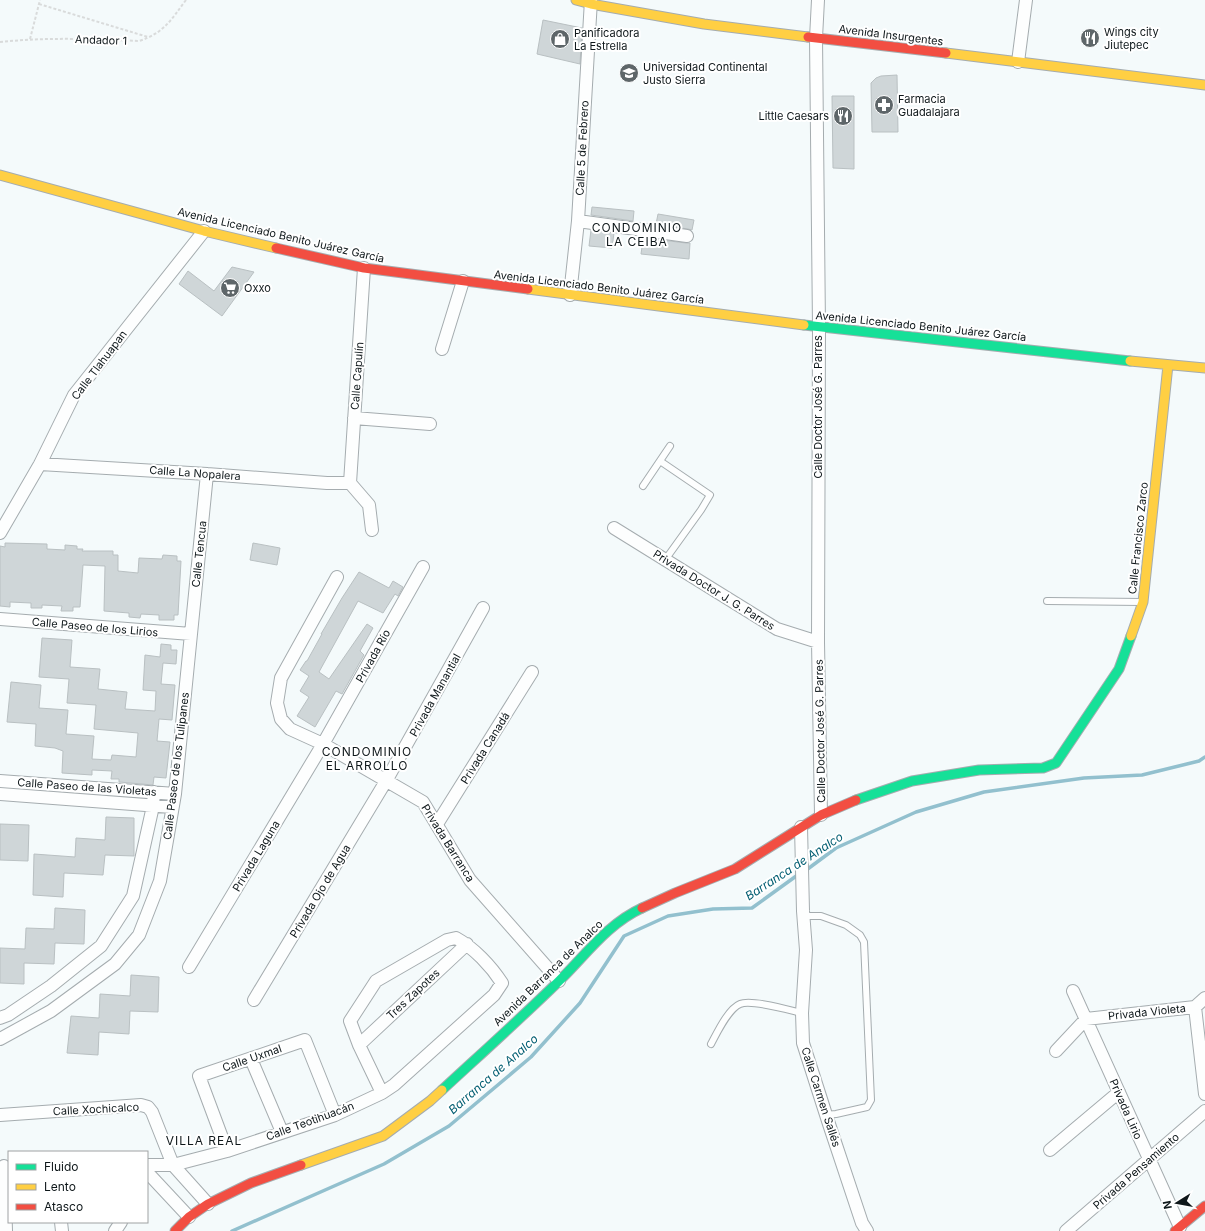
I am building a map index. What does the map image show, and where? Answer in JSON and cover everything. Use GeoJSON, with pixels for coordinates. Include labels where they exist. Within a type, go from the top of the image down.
{"type":"FeatureCollection","features":[{"type":"Feature","properties":{"kind":"main road","name":"Avenida Insurgentes"},"geometry":{"type":"LineString","coordinates":[[576,0],[704,24],[1205,85]]}},
{"type":"Feature","properties":{"kind":"main road","name":"Avenida Licenciado Benito Juárez García"},"geometry":{"type":"LineString","coordinates":[[0,175],[204,231],[364,268],[818,327],[1205,368]]}},
{"type":"Feature","properties":{"kind":"main road","name":"Calle Francisco Zarco"},"geometry":{"type":"LineString","coordinates":[[1056,763],[1119,669],[1143,602],[1168,365]]}},
{"type":"Feature","properties":{"kind":"main road","name":"Avenida Barranca de Analco"},"geometry":{"type":"LineString","coordinates":[[175,1231],[189,1217],[208,1204],[251,1183],[382,1136],[430,1101],[559,981],[602,936],[632,913],[675,893],[735,869],[822,814],[852,801],[912,781],[979,770],[1044,768],[1056,763]]}},
{"type":"Feature","properties":{"kind":"main road"},"geometry":{"type":"LineString","coordinates":[[1178,1229],[1205,1206]]}},
{"type":"Feature","properties":{"kind":"street","name":"Calle Doctor José G. Parres"},"geometry":{"type":"LineString","coordinates":[[818,0],[816,38],[818,642],[822,814]]}},
{"type":"Feature","properties":{"kind":"street"},"geometry":{"type":"LineString","coordinates":[[1018,62],[1026,0]]}},
{"type":"Feature","properties":{"kind":"street","name":"Calle 5 de Febrero"},"geometry":{"type":"LineString","coordinates":[[570,295],[578,221],[591,2]]}},
{"type":"Feature","properties":{"kind":"street"},"geometry":{"type":"LineString","coordinates":[[578,221],[687,236]]}},
{"type":"Feature","properties":{"kind":"street","name":"Calle Tlahuapan"},"geometry":{"type":"LineString","coordinates":[[0,533],[40,464],[74,395],[204,231]]}},
{"type":"Feature","properties":{"kind":"street","name":"Calle Capulín"},"geometry":{"type":"LineString","coordinates":[[350,483],[364,268]]}},
{"type":"Feature","properties":{"kind":"street"},"geometry":{"type":"LineString","coordinates":[[442,349],[463,281]]}},
{"type":"Feature","properties":{"kind":"street"},"geometry":{"type":"LineString","coordinates":[[354,418],[430,424]]}},
{"type":"Feature","properties":{"kind":"street","name":"Calle La Nopalera"},"geometry":{"type":"LineString","coordinates":[[40,464],[327,483],[350,483]]}},
{"type":"Feature","properties":{"kind":"street","name":"Calle Tencua"},"geometry":{"type":"LineString","coordinates":[[191,634],[207,474]]}},
{"type":"Feature","properties":{"kind":"street"},"geometry":{"type":"LineString","coordinates":[[350,483],[369,505],[372,530]]}},
{"type":"Feature","properties":{"kind":"street","name":"Privada Doctor J. G. Parres"},"geometry":{"type":"LineString","coordinates":[[614,528],[777,629],[818,642]]}},
{"type":"Feature","properties":{"kind":"street","name":"Privada Río"},"geometry":{"type":"LineString","coordinates":[[323,744],[423,567]]}},
{"type":"Feature","properties":{"kind":"street","name":"Privada Barranca"},"geometry":{"type":"LineString","coordinates":[[337,577],[281,678],[277,703],[281,719],[290,729],[323,744],[423,802],[470,880],[559,981]]}},
{"type":"Feature","properties":{"kind":"street","name":"Privada Manantial"},"geometry":{"type":"LineString","coordinates":[[386,781],[483,608]]}},
{"type":"Feature","properties":{"kind":"street","name":"Calle Paseo de los Lirios"},"geometry":{"type":"LineString","coordinates":[[0,619],[191,634]]}},
{"type":"Feature","properties":{"kind":"street","name":"Calle Paseo de los Tulipanes"},"geometry":{"type":"LineString","coordinates":[[0,1039],[51,1011],[115,964],[139,935],[160,881],[175,794],[191,634]]}},
{"type":"Feature","properties":{"kind":"street","name":"Privada Canadá"},"geometry":{"type":"LineString","coordinates":[[437,824],[532,672]]}},
{"type":"Feature","properties":{"kind":"street","name":"Privada Laguna"},"geometry":{"type":"LineString","coordinates":[[189,967],[323,744]]}},
{"type":"Feature","properties":{"kind":"street","name":"Calle Paseo de las Violetas"},"geometry":{"type":"LineString","coordinates":[[0,781],[175,794]]}},
{"type":"Feature","properties":{"kind":"street","name":"Privada Ojo de Agua"},"geometry":{"type":"LineString","coordinates":[[254,1000],[386,781]]}},
{"type":"Feature","properties":{"kind":"street","name":"Calle Paseo de los Tulipanes"},"geometry":{"type":"LineString","coordinates":[[0,1018],[8,1015],[51,986],[101,946],[133,896],[153,806],[154,792]]}},
{"type":"Feature","properties":{"kind":"street","name":"Calle Paseo de las Violetas"},"geometry":{"type":"LineString","coordinates":[[0,794],[172,807]]}},
{"type":"Feature","properties":{"kind":"street","name":"Calle Carmen Sallés"},"geometry":{"type":"LineString","coordinates":[[801,827],[806,950],[802,1013],[803,1043],[864,1227]]}},
{"type":"Feature","properties":{"kind":"street"},"geometry":{"type":"LineString","coordinates":[[382,1093],[359,1045],[350,1021],[376,981],[447,940],[456,938],[467,944]]}},
{"type":"Feature","properties":{"kind":"street","name":"Calle Teotihuacán"},"geometry":{"type":"LineString","coordinates":[[148,1165],[173,1165],[228,1151],[335,1115],[382,1093],[494,996],[502,983],[495,972],[467,944]]}},
{"type":"Feature","properties":{"kind":"street","name":"Tres Zapotes"},"geometry":{"type":"LineString","coordinates":[[359,1045],[467,944]]}},
{"type":"Feature","properties":{"kind":"street","name":"Privada Lirio"},"geometry":{"type":"LineString","coordinates":[[1073,991],[1149,1159],[1178,1229]]}},
{"type":"Feature","properties":{"kind":"street","name":"Privada Violeta"},"geometry":{"type":"LineString","coordinates":[[1086,1019],[1195,1007],[1205,998]]}},
{"type":"Feature","properties":{"kind":"street"},"geometry":{"type":"LineString","coordinates":[[1195,1007],[1205,1094]]}},
{"type":"Feature","properties":{"kind":"street"},"geometry":{"type":"LineString","coordinates":[[1056,1051],[1086,1019]]}},
{"type":"Feature","properties":{"kind":"street","name":"Calle Uxmal"},"geometry":{"type":"LineString","coordinates":[[228,1151],[199,1076],[305,1040],[335,1115]]}},
{"type":"Feature","properties":{"kind":"street"},"geometry":{"type":"LineString","coordinates":[[251,1059],[282,1132]]}},
{"type":"Feature","properties":{"kind":"street"},"geometry":{"type":"LineString","coordinates":[[1050,1150],[1119,1092]]}},
{"type":"Feature","properties":{"kind":"street","name":"Calle Xochicalco"},"geometry":{"type":"LineString","coordinates":[[0,1115],[141,1105],[148,1107],[152,1112],[173,1165],[208,1204]]}},
{"type":"Feature","properties":{"kind":"street","name":"Privada Pensamiento"},"geometry":{"type":"LineString","coordinates":[[1066,1231],[1205,1111]]}},
{"type":"Feature","properties":{"kind":"street"},"geometry":{"type":"LineString","coordinates":[[4,1166],[6,1231]]}},
{"type":"Feature","properties":{"kind":"street"},"geometry":{"type":"LineString","coordinates":[[149,1179],[189,1217]]}},
{"type":"Feature","properties":{"kind":"lane"},"geometry":{"type":"LineString","coordinates":[[643,486],[670,446]]}},
{"type":"Feature","properties":{"kind":"lane"},"geometry":{"type":"LineString","coordinates":[[660,461],[710,495],[665,560]]}},
{"type":"Feature","properties":{"kind":"lane"},"geometry":{"type":"LineString","coordinates":[[1047,601],[1143,602]]}},
{"type":"Feature","properties":{"kind":"lane"},"geometry":{"type":"LineString","coordinates":[[804,914],[820,916],[846,925],[860,935],[864,942],[871,1100],[867,1107],[836,1114],[827,1118]]}},
{"type":"Feature","properties":{"kind":"lane"},"geometry":{"type":"LineString","coordinates":[[711,1044],[726,1017],[740,1004],[751,1002],[802,1013]]}},
{"type":"Feature","properties":{"kind":"path"},"geometry":{"type":"LineString","coordinates":[[30,39],[40,0]]}},
{"type":"Feature","properties":{"kind":"path","name":"Andador 1"},"geometry":{"type":"LineString","coordinates":[[0,42],[30,39],[139,41],[160,32],[186,0]]}},
{"type":"Feature","properties":{"kind":"path"},"geometry":{"type":"LineString","coordinates":[[39,4],[149,38]]}},
{"type":"Feature","properties":{"kind":"building"},"geometry":{"type":"Polygon","coordinates":[[[543,20],[582,28],[580,64],[537,54],[543,20]]]}},
{"type":"Feature","properties":{"kind":"building"},"geometry":{"type":"Polygon","coordinates":[[[897,75],[898,132],[872,132],[871,83],[876,78],[881,76],[897,75]]]}},
{"type":"Feature","properties":{"kind":"building"},"geometry":{"type":"Polygon","coordinates":[[[832,96],[854,96],[854,169],[833,168],[832,96]]]}},
{"type":"Feature","properties":{"kind":"building"},"geometry":{"type":"Polygon","coordinates":[[[592,207],[634,211],[633,221],[591,215],[592,207]]]}},
{"type":"Feature","properties":{"kind":"building"},"geometry":{"type":"Polygon","coordinates":[[[658,214],[694,220],[692,230],[656,224],[658,214]]]}},
{"type":"Feature","properties":{"kind":"building"},"geometry":{"type":"Polygon","coordinates":[[[591,230],[614,233],[612,248],[589,246],[591,230]]]}},
{"type":"Feature","properties":{"kind":"building"},"geometry":{"type":"Polygon","coordinates":[[[653,239],[690,243],[689,259],[641,254],[643,240],[653,241],[653,239]]]}},
{"type":"Feature","properties":{"kind":"building"},"geometry":{"type":"Polygon","coordinates":[[[232,267],[254,272],[222,316],[179,284],[188,271],[214,291],[232,267]]]}},
{"type":"Feature","properties":{"kind":"building"},"geometry":{"type":"Polygon","coordinates":[[[5,543],[47,544],[47,549],[65,550],[65,545],[77,546],[77,549],[83,549],[82,551],[113,551],[113,555],[118,555],[118,571],[138,573],[139,558],[162,559],[163,555],[177,556],[177,561],[181,561],[178,615],[174,615],[174,620],[159,620],[159,615],[141,614],[140,618],[129,617],[129,613],[104,611],[105,566],[83,565],[80,607],[73,607],[73,611],[61,611],[62,606],[42,605],[42,608],[31,608],[31,603],[10,602],[10,607],[0,606],[0,546],[5,547],[5,543]]]}},
{"type":"Feature","properties":{"kind":"building"},"geometry":{"type":"Polygon","coordinates":[[[253,543],[280,548],[277,565],[250,560],[253,543]]]}},
{"type":"Feature","properties":{"kind":"building"},"geometry":{"type":"Polygon","coordinates":[[[359,572],[389,588],[393,581],[403,587],[398,596],[395,594],[383,613],[358,601],[319,672],[329,679],[367,624],[373,628],[360,651],[364,655],[342,694],[336,691],[315,727],[297,716],[309,697],[300,691],[309,676],[300,670],[307,661],[342,598],[359,572]]]}},
{"type":"Feature","properties":{"kind":"building"},"geometry":{"type":"Polygon","coordinates":[[[42,638],[72,640],[70,667],[100,669],[98,689],[127,692],[125,709],[155,711],[156,691],[143,690],[145,655],[160,657],[161,644],[171,645],[171,650],[177,650],[176,664],[163,663],[161,684],[175,685],[172,720],[159,719],[157,741],[170,742],[166,778],[154,777],[153,785],[119,782],[119,779],[111,779],[112,771],[92,770],[92,775],[62,773],[63,751],[55,748],[35,746],[36,724],[7,722],[11,682],[41,685],[39,708],[68,710],[66,734],[94,736],[92,759],[111,760],[112,755],[136,757],[138,733],[94,729],[96,705],[67,703],[69,679],[39,677],[42,638]]]}},
{"type":"Feature","properties":{"kind":"building"},"geometry":{"type":"Polygon","coordinates":[[[106,817],[134,818],[134,856],[105,855],[103,875],[64,873],[63,897],[33,895],[34,854],[75,857],[76,838],[105,840],[106,817]]]}},
{"type":"Feature","properties":{"kind":"building"},"geometry":{"type":"Polygon","coordinates":[[[0,824],[29,825],[28,861],[0,860],[0,824]]]}},
{"type":"Feature","properties":{"kind":"building"},"geometry":{"type":"Polygon","coordinates":[[[55,908],[85,910],[84,944],[55,943],[54,964],[24,963],[24,984],[0,983],[0,948],[25,949],[26,928],[54,929],[55,908]]]}},
{"type":"Feature","properties":{"kind":"building"},"geometry":{"type":"Polygon","coordinates":[[[131,975],[159,977],[158,1012],[130,1011],[129,1034],[99,1032],[98,1055],[67,1053],[71,1016],[99,1018],[100,994],[130,996],[131,975]]]}},
{"type":"Feature","properties":{"kind":"waterway","name":"Barranca de Analco"},"geometry":{"type":"LineString","coordinates":[[805,871],[836,848],[916,812],[984,792],[1084,778],[1142,775],[1199,761],[1205,757]]}},
{"type":"Feature","properties":{"kind":"waterway","name":"Barranca de Analco"},"geometry":{"type":"LineString","coordinates":[[232,1231],[384,1164],[449,1126],[531,1057],[580,1003],[624,936],[668,916],[713,909],[752,908],[799,874]]}},
{"type":"Feature","properties":{"kind":"traffic: fast"},"geometry":{"type":"LineString","coordinates":[[804,325],[1130,361]]}},
{"type":"Feature","properties":{"kind":"traffic: fast"},"geometry":{"type":"LineString","coordinates":[[856,800],[912,781],[979,770],[1043,768],[1056,763],[1119,669],[1131,636]]}},
{"type":"Feature","properties":{"kind":"traffic: fast"},"geometry":{"type":"LineString","coordinates":[[442,1090],[544,996],[597,941],[618,923],[642,908]]}},
{"type":"Feature","properties":{"kind":"traffic: slow"},"geometry":{"type":"LineString","coordinates":[[576,0],[704,24],[808,37]]}},
{"type":"Feature","properties":{"kind":"traffic: slow"},"geometry":{"type":"LineString","coordinates":[[946,53],[1205,85]]}},
{"type":"Feature","properties":{"kind":"traffic: slow"},"geometry":{"type":"LineString","coordinates":[[0,175],[204,231],[276,248]]}},
{"type":"Feature","properties":{"kind":"traffic: slow"},"geometry":{"type":"LineString","coordinates":[[528,289],[804,325]]}},
{"type":"Feature","properties":{"kind":"traffic: slow"},"geometry":{"type":"LineString","coordinates":[[1130,361],[1205,368]]}},
{"type":"Feature","properties":{"kind":"traffic: slow"},"geometry":{"type":"LineString","coordinates":[[1131,636],[1143,602],[1168,365]]}},
{"type":"Feature","properties":{"kind":"traffic: slow"},"geometry":{"type":"LineString","coordinates":[[301,1165],[383,1136],[430,1101],[442,1090]]}},
{"type":"Feature","properties":{"kind":"traffic: jam"},"geometry":{"type":"LineString","coordinates":[[808,37],[946,53]]}},
{"type":"Feature","properties":{"kind":"traffic: jam"},"geometry":{"type":"LineString","coordinates":[[276,248],[364,268],[528,289]]}},
{"type":"Feature","properties":{"kind":"traffic: jam"},"geometry":{"type":"LineString","coordinates":[[642,908],[735,869],[821,815],[856,800]]}},
{"type":"Feature","properties":{"kind":"traffic: jam"},"geometry":{"type":"LineString","coordinates":[[175,1231],[189,1217],[208,1204],[251,1183],[301,1165]]}},
{"type":"Feature","properties":{"kind":"traffic: jam"},"geometry":{"type":"LineString","coordinates":[[1175,1231],[1205,1206]]}},
{"type":"Feature","properties":{"kind":"place","name":"Wings city Jiutepec"},"geometry":{"type":"Point","coordinates":[1090,38]}},
{"type":"Feature","properties":{"kind":"place","name":"Panificadora La Estrella"},"geometry":{"type":"Point","coordinates":[560,39]}},
{"type":"Feature","properties":{"kind":"place","name":"Universidad Continental Justo Sierra"},"geometry":{"type":"Point","coordinates":[629,73]}},
{"type":"Feature","properties":{"kind":"place","name":"Farmacia Guadalajara"},"geometry":{"type":"Point","coordinates":[884,105]}},
{"type":"Feature","properties":{"kind":"place","name":"Little Caesars"},"geometry":{"type":"Point","coordinates":[843,116]}},
{"type":"Feature","properties":{"kind":"place","name":"Oxxo"},"geometry":{"type":"Point","coordinates":[230,288]}},
{"type":"Feature","properties":{"kind":"district","name":"CONDOMINIO LA CEIBA"},"geometry":{"type":"Point","coordinates":[637,234]}},
{"type":"Feature","properties":{"kind":"district","name":"CONDOMINIO EL ARROLLO"},"geometry":{"type":"Point","coordinates":[367,758]}},
{"type":"Feature","properties":{"kind":"district","name":"VILLA REAL"},"geometry":{"type":"Point","coordinates":[204,1140]}}]}
